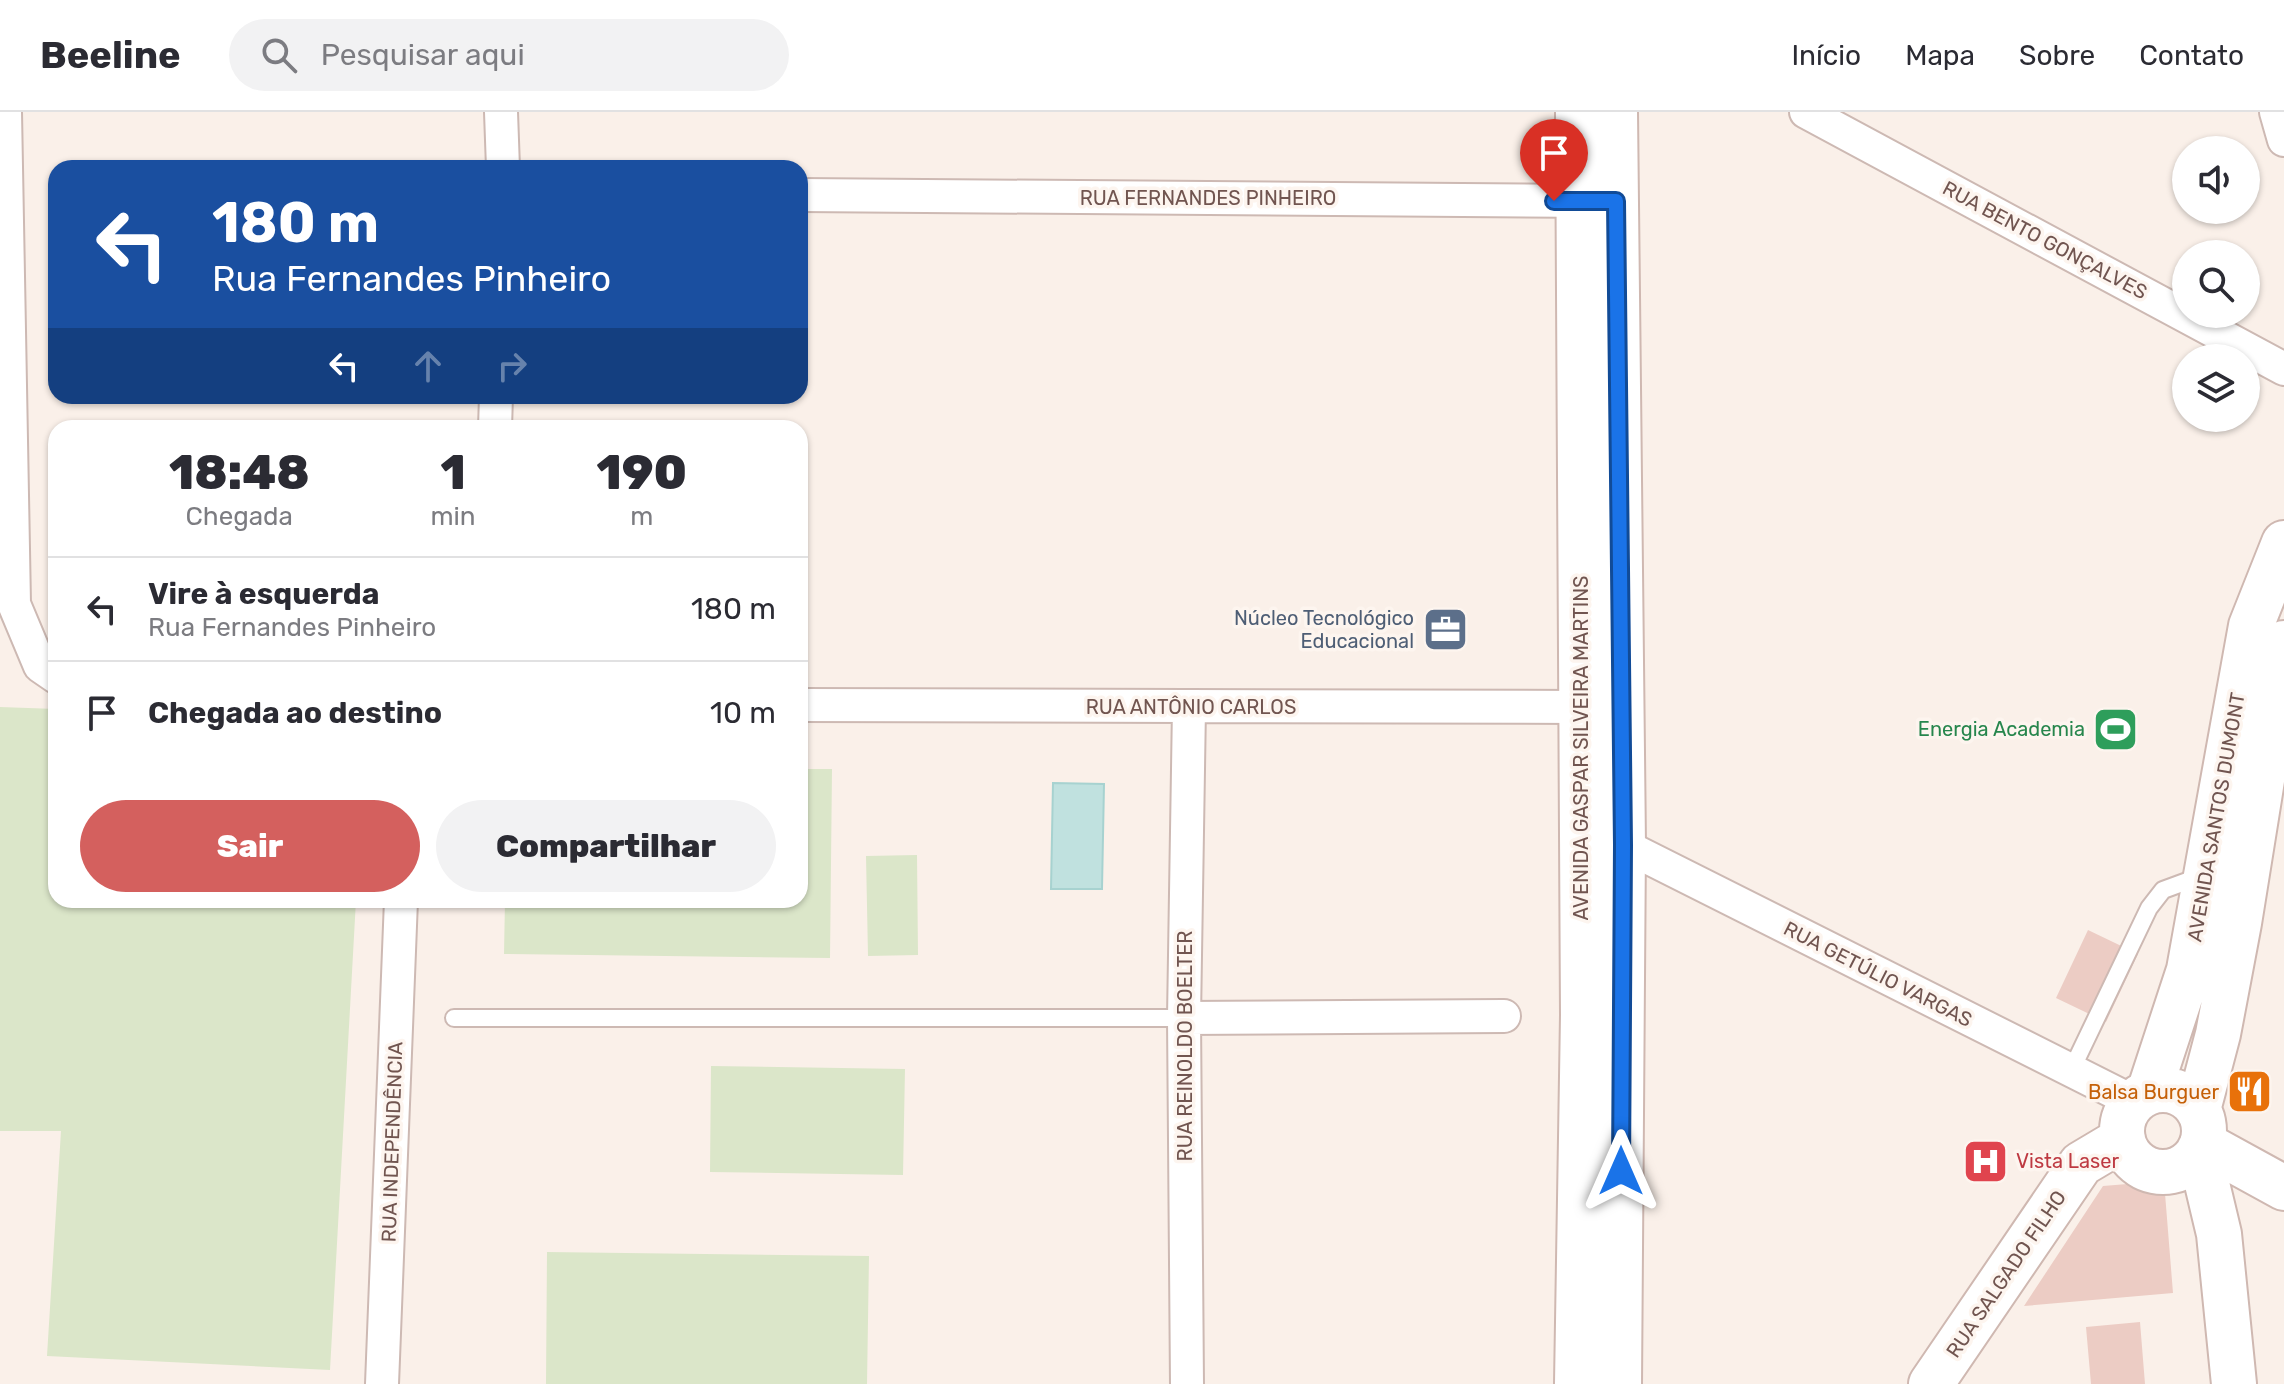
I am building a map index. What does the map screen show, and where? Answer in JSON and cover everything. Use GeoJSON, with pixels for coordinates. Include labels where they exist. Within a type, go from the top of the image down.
{"type":"FeatureCollection","features":[{"type":"Feature","properties":{"kind":"street"},"geometry":{"type":"LineString","coordinates":[[5,112],[14,604],[40,666],[48,672]]}},
{"type":"Feature","properties":{"kind":"street"},"geometry":{"type":"LineString","coordinates":[[501,112],[503,160]]}},
{"type":"Feature","properties":{"kind":"street","name":"AVENIDA GASPAR SILVEIRA MARTINS"},"geometry":{"type":"LineString","coordinates":[[1578,112],[1597,201],[1623,845],[1619,1384]]}},
{"type":"Feature","properties":{"kind":"street","name":"AVENIDA GASPAR SILVEIRA MARTINS"},"geometry":{"type":"LineString","coordinates":[[1577,1384],[1583,1015],[1581,707],[1597,201],[1615,112]]}},
{"type":"Feature","properties":{"kind":"street","name":"RUA BENTO GONÇALVES"},"geometry":{"type":"LineString","coordinates":[[1806,112],[2284,369]]}},
{"type":"Feature","properties":{"kind":"street"},"geometry":{"type":"LineString","coordinates":[[2276,112],[2284,140]]}},
{"type":"Feature","properties":{"kind":"street","name":"RUA FERNANDES PINHEIRO"},"geometry":{"type":"LineString","coordinates":[[808,195],[1597,201]]}},
{"type":"Feature","properties":{"kind":"street","name":"AVENIDA SANTOS DUMONT"},"geometry":{"type":"LineString","coordinates":[[2135,1111],[2189,970],[2251,626],[2284,543]]}},
{"type":"Feature","properties":{"kind":"street","name":"AVENIDA SANTOS DUMONT"},"geometry":{"type":"LineString","coordinates":[[2234,1384],[2219,1234],[2200,1134],[2239,923],[2284,643]]}},
{"type":"Feature","properties":{"kind":"street","name":"RUA ANTÔNIO CARLOS"},"geometry":{"type":"LineString","coordinates":[[808,705],[1581,707]]}},
{"type":"Feature","properties":{"kind":"street","name":"RUA REINOLDO BOELTER"},"geometry":{"type":"LineString","coordinates":[[1187,1384],[1184,1018],[1189,707]]}},
{"type":"Feature","properties":{"kind":"street","name":"RUA GETÚLIO VARGAS"},"geometry":{"type":"LineString","coordinates":[[1623,845],[2071,1071],[2135,1111]]}},
{"type":"Feature","properties":{"kind":"street","name":"RUA INDEPENDÊNCIA"},"geometry":{"type":"LineString","coordinates":[[382,1384],[401,908]]}},
{"type":"Feature","properties":{"kind":"street"},"geometry":{"type":"LineString","coordinates":[[1184,1018],[1504,1016]]}},
{"type":"Feature","properties":{"kind":"street"},"geometry":{"type":"LineString","coordinates":[[2200,1134],[2182,1167],[2158,1171],[2135,1161],[2135,1111],[2171,1091],[2191,1101],[2200,1134],[2284,1188]]}},
{"type":"Feature","properties":{"kind":"street","name":"RUA SALGADO FILHO"},"geometry":{"type":"LineString","coordinates":[[1931,1384],[2081,1164],[2135,1111]]}},
{"type":"Feature","properties":{"kind":"lane"},"geometry":{"type":"LineString","coordinates":[[2071,1071],[2149,908],[2163,890],[2206,874]]}},
{"type":"Feature","properties":{"kind":"lane"},"geometry":{"type":"LineString","coordinates":[[454,1018],[1184,1018]]}},
{"type":"Feature","properties":{"kind":"green space"},"geometry":{"type":"Polygon","coordinates":[[[0,707],[48,709],[48,908],[356,908],[330,1370],[47,1356],[61,1131],[0,1131],[0,707]]]}},
{"type":"Feature","properties":{"kind":"green space"},"geometry":{"type":"Polygon","coordinates":[[[808,769],[832,769],[830,958],[504,954],[505,908],[808,908],[808,769]]]}},
{"type":"Feature","properties":{"kind":"green space"},"geometry":{"type":"Polygon","coordinates":[[[917,855],[918,955],[868,956],[866,856],[917,855]]]}},
{"type":"Feature","properties":{"kind":"green space"},"geometry":{"type":"Polygon","coordinates":[[[711,1066],[905,1069],[903,1175],[710,1172],[711,1066]]]}},
{"type":"Feature","properties":{"kind":"green space"},"geometry":{"type":"Polygon","coordinates":[[[547,1252],[869,1256],[867,1384],[546,1384],[547,1252]]]}},
{"type":"Feature","properties":{"kind":"water"},"geometry":{"type":"Polygon","coordinates":[[[1053,783],[1104,784],[1102,889],[1051,889],[1053,783]]]}},
{"type":"Feature","properties":{"kind":"building"},"geometry":{"type":"Polygon","coordinates":[[[2088,930],[2138,954],[2106,1022],[2056,998],[2088,930]]]}},
{"type":"Feature","properties":{"kind":"building"},"geometry":{"type":"Polygon","coordinates":[[[2164,1181],[2173,1293],[2024,1306],[2103,1186],[2164,1181]]]}},
{"type":"Feature","properties":{"kind":"building"},"geometry":{"type":"Polygon","coordinates":[[[2140,1322],[2145,1384],[2091,1384],[2086,1327],[2140,1322]]]}},
{"type":"Feature","properties":{"kind":"place","name":"Núcleo Tecnológico Educacional"},"geometry":{"type":"Point","coordinates":[1445,630]}},
{"type":"Feature","properties":{"kind":"place","name":"Energia Academia"},"geometry":{"type":"Point","coordinates":[2116,729]}},
{"type":"Feature","properties":{"kind":"place","name":"Balsa Burguer"},"geometry":{"type":"Point","coordinates":[2250,1092]}},
{"type":"Feature","properties":{"kind":"place","name":"Vista Laser"},"geometry":{"type":"Point","coordinates":[1985,1161]}},
{"type":"Feature","properties":{"kind":"route"},"geometry":{"type":"LineString","coordinates":[[1554,201],[1616,201],[1623,845],[1621,1171]]}}]}
